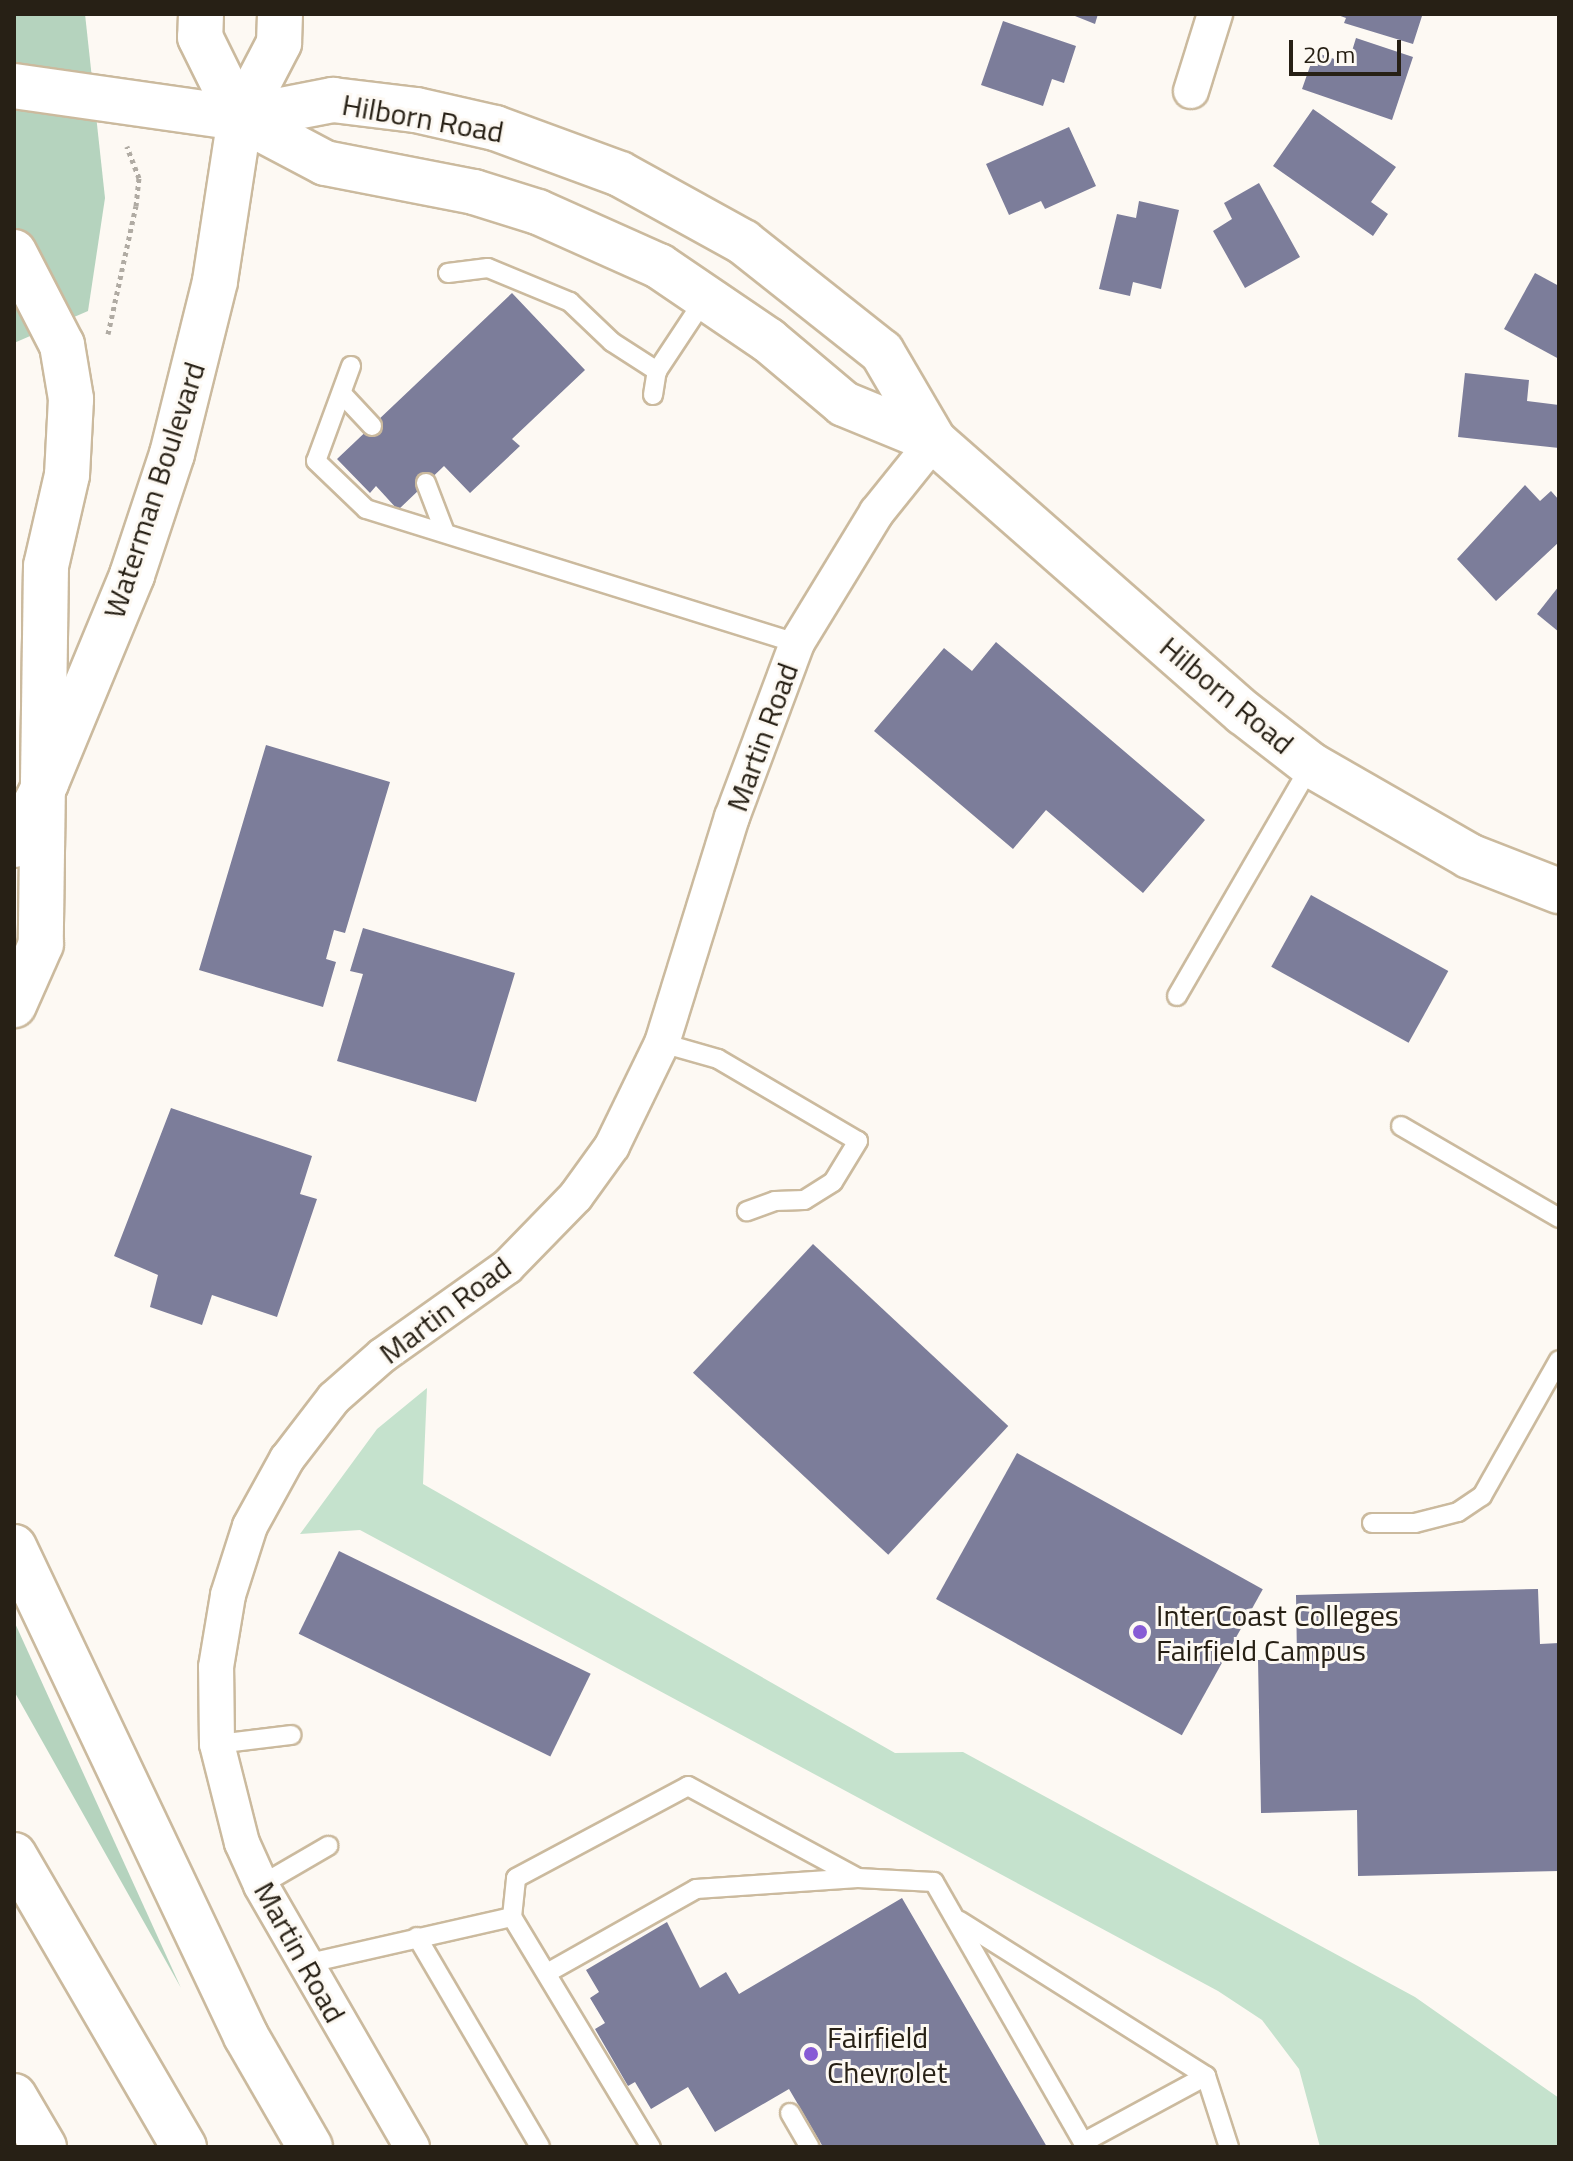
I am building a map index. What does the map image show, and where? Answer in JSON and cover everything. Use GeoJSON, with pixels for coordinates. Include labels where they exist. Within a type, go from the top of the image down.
{"type":"FeatureCollection","features":[{"type":"Feature","properties":{"kind":"main road"},"geometry":{"type":"LineString","coordinates":[[201,14],[200,37],[240,118]]}},
{"type":"Feature","properties":{"kind":"main road","name":"Waterman Boulevard"},"geometry":{"type":"LineString","coordinates":[[14,845],[46,783],[132,575],[172,454],[215,281],[240,118],[279,43],[280,14]]}},
{"type":"Feature","properties":{"kind":"main road"},"geometry":{"type":"LineString","coordinates":[[14,86],[240,118]]}},
{"type":"Feature","properties":{"kind":"main road","name":"Hilborn Road"},"geometry":{"type":"LineString","coordinates":[[240,118],[333,100],[416,110],[495,128],[620,174],[743,242],[882,352],[934,441],[1244,713],[1311,765],[1469,856],[1559,891]]}},
{"type":"Feature","properties":{"kind":"main road","name":"Hilborn Road"},"geometry":{"type":"LineString","coordinates":[[240,118],[325,163],[474,192],[538,212],[659,266],[706,297],[844,404],[934,441]]}},
{"type":"Feature","properties":{"kind":"main road"},"geometry":{"type":"LineString","coordinates":[[14,252],[62,345],[71,399],[67,475],[46,566],[46,783],[41,944],[14,1005]]}},
{"type":"Feature","properties":{"kind":"main road"},"geometry":{"type":"LineString","coordinates":[[14,1547],[246,2036],[310,2147]]}},
{"type":"Feature","properties":{"kind":"main road"},"geometry":{"type":"LineString","coordinates":[[14,1855],[184,2147]]}},
{"type":"Feature","properties":{"kind":"main road"},"geometry":{"type":"LineString","coordinates":[[14,2096],[44,2147]]}},
{"type":"Feature","properties":{"kind":"street"},"geometry":{"type":"LineString","coordinates":[[1191,91],[1215,14]]}},
{"type":"Feature","properties":{"kind":"street","name":"Martin Road"},"geometry":{"type":"LineString","coordinates":[[412,2147],[305,1964],[261,1885],[242,1843],[217,1744],[216,1667],[228,1595],[250,1526],[287,1459],[334,1398],[383,1355],[507,1267],[576,1196],[612,1146],[662,1043],[732,817],[797,643],[877,512],[934,441]]}},
{"type":"Feature","properties":{"kind":"lane"},"geometry":{"type":"LineString","coordinates":[[448,273],[488,268],[570,302],[612,342],[657,371]]}},
{"type":"Feature","properties":{"kind":"lane"},"geometry":{"type":"LineString","coordinates":[[653,395],[657,371],[706,297]]}},
{"type":"Feature","properties":{"kind":"lane"},"geometry":{"type":"LineString","coordinates":[[351,366],[344,396],[316,461],[366,509],[444,530],[797,643]]}},
{"type":"Feature","properties":{"kind":"lane"},"geometry":{"type":"LineString","coordinates":[[344,396],[372,426]]}},
{"type":"Feature","properties":{"kind":"lane"},"geometry":{"type":"LineString","coordinates":[[426,483],[444,530]]}},
{"type":"Feature","properties":{"kind":"lane"},"geometry":{"type":"LineString","coordinates":[[1177,996],[1311,765]]}},
{"type":"Feature","properties":{"kind":"lane"},"geometry":{"type":"LineString","coordinates":[[662,1043],[718,1059],[858,1141],[833,1182],[804,1200],[775,1201],[747,1211]]}},
{"type":"Feature","properties":{"kind":"lane"},"geometry":{"type":"LineString","coordinates":[[1401,1126],[1559,1218]]}},
{"type":"Feature","properties":{"kind":"lane"},"geometry":{"type":"LineString","coordinates":[[1372,1523],[1415,1523],[1444,1516],[1482,1496],[1559,1360]]}},
{"type":"Feature","properties":{"kind":"lane"},"geometry":{"type":"LineString","coordinates":[[217,1744],[291,1735]]}},
{"type":"Feature","properties":{"kind":"lane"},"geometry":{"type":"LineString","coordinates":[[651,2147],[512,1917],[516,1878],[688,1786],[858,1878]]}},
{"type":"Feature","properties":{"kind":"lane"},"geometry":{"type":"LineString","coordinates":[[261,1885],[328,1846]]}},
{"type":"Feature","properties":{"kind":"lane"},"geometry":{"type":"LineString","coordinates":[[547,1973],[696,1889],[858,1878],[934,1882],[1085,2145],[1206,2076]]}},
{"type":"Feature","properties":{"kind":"lane"},"geometry":{"type":"LineString","coordinates":[[305,1964],[512,1917]]}},
{"type":"Feature","properties":{"kind":"lane"},"geometry":{"type":"LineString","coordinates":[[956,1919],[1206,2076],[1229,2147]]}},
{"type":"Feature","properties":{"kind":"lane"},"geometry":{"type":"LineString","coordinates":[[417,1937],[540,2147]]}},
{"type":"Feature","properties":{"kind":"lane"},"geometry":{"type":"LineString","coordinates":[[790,2113],[810,2147]]}},
{"type":"Feature","properties":{"kind":"path"},"geometry":{"type":"LineString","coordinates":[[108,334],[136,206],[139,178],[127,146]]}},
{"type":"Feature","properties":{"kind":"green space"},"geometry":{"type":"Polygon","coordinates":[[[14,14],[85,14],[105,198],[88,311],[14,343],[14,14]]]}},
{"type":"Feature","properties":{"kind":"green space"},"geometry":{"type":"Polygon","coordinates":[[[427,1388],[423,1484],[895,1753],[963,1752],[1415,1997],[1559,2098],[1559,2147],[1320,2147],[1299,2069],[1262,2020],[1218,1991],[360,1530],[300,1534],[377,1429],[427,1388]]]}},
{"type":"Feature","properties":{"kind":"green space"},"geometry":{"type":"Polygon","coordinates":[[[14,1621],[181,1988],[14,1691],[14,1621]]]}},
{"type":"Feature","properties":{"kind":"building"},"geometry":{"type":"Polygon","coordinates":[[[1070,14],[1098,14],[1095,24],[1070,14]]]}},
{"type":"Feature","properties":{"kind":"building"},"geometry":{"type":"Polygon","coordinates":[[[1335,14],[1422,16],[1413,44],[1344,23],[1346,18],[1335,14]]]}},
{"type":"Feature","properties":{"kind":"building"},"geometry":{"type":"Polygon","coordinates":[[[1003,21],[1076,46],[1064,83],[1052,79],[1043,106],[981,85],[1003,21]]]}},
{"type":"Feature","properties":{"kind":"building"},"geometry":{"type":"Polygon","coordinates":[[[1356,38],[1413,57],[1392,120],[1302,89],[1315,52],[1348,64],[1356,38]]]}},
{"type":"Feature","properties":{"kind":"building"},"geometry":{"type":"Polygon","coordinates":[[[1313,109],[1396,167],[1371,202],[1388,214],[1373,236],[1273,166],[1313,109]]]}},
{"type":"Feature","properties":{"kind":"building"},"geometry":{"type":"Polygon","coordinates":[[[1069,127],[1096,186],[1045,209],[1041,201],[1009,215],[986,164],[1069,127]]]}},
{"type":"Feature","properties":{"kind":"building"},"geometry":{"type":"Polygon","coordinates":[[[1259,183],[1300,257],[1245,288],[1213,231],[1232,219],[1224,203],[1259,183]]]}},
{"type":"Feature","properties":{"kind":"building"},"geometry":{"type":"Polygon","coordinates":[[[1139,201],[1179,210],[1161,289],[1133,282],[1130,296],[1099,289],[1117,214],[1136,218],[1139,201]]]}},
{"type":"Feature","properties":{"kind":"building"},"geometry":{"type":"Polygon","coordinates":[[[1535,273],[1559,286],[1559,359],[1504,329],[1535,273]]]}},
{"type":"Feature","properties":{"kind":"building"},"geometry":{"type":"Polygon","coordinates":[[[512,293],[585,370],[512,439],[520,446],[470,493],[444,466],[398,510],[376,486],[370,493],[337,459],[512,293]]]}},
{"type":"Feature","properties":{"kind":"building"},"geometry":{"type":"Polygon","coordinates":[[[1465,373],[1529,380],[1527,401],[1559,405],[1559,448],[1458,437],[1465,373]]]}},
{"type":"Feature","properties":{"kind":"building"},"geometry":{"type":"Polygon","coordinates":[[[1525,485],[1540,501],[1551,491],[1559,500],[1559,542],[1496,601],[1457,559],[1525,485]]]}},
{"type":"Feature","properties":{"kind":"building"},"geometry":{"type":"Polygon","coordinates":[[[1559,586],[1559,632],[1537,614],[1559,586]]]}},
{"type":"Feature","properties":{"kind":"building"},"geometry":{"type":"Polygon","coordinates":[[[996,642],[1205,820],[1143,893],[1046,810],[1013,849],[874,731],[944,648],[972,671],[996,642]]]}},
{"type":"Feature","properties":{"kind":"building"},"geometry":{"type":"Polygon","coordinates":[[[266,745],[390,782],[345,933],[334,930],[326,959],[336,962],[323,1007],[199,970],[266,745]]]}},
{"type":"Feature","properties":{"kind":"building"},"geometry":{"type":"Polygon","coordinates":[[[1311,895],[1448,971],[1409,1043],[1271,967],[1311,895]]]}},
{"type":"Feature","properties":{"kind":"building"},"geometry":{"type":"Polygon","coordinates":[[[363,928],[515,973],[476,1102],[337,1061],[363,974],[350,971],[363,928]]]}},
{"type":"Feature","properties":{"kind":"building"},"geometry":{"type":"Polygon","coordinates":[[[171,1108],[312,1156],[300,1194],[317,1199],[277,1317],[212,1295],[202,1325],[150,1307],[158,1275],[114,1256],[171,1108]]]}},
{"type":"Feature","properties":{"kind":"building"},"geometry":{"type":"Polygon","coordinates":[[[813,1244],[1008,1426],[888,1555],[693,1373],[813,1244]]]}},
{"type":"Feature","properties":{"kind":"building"},"geometry":{"type":"Polygon","coordinates":[[[1017,1453],[1263,1589],[1182,1735],[936,1599],[1017,1453]]]}},
{"type":"Feature","properties":{"kind":"building"},"geometry":{"type":"Polygon","coordinates":[[[339,1551],[591,1674],[550,1756],[299,1634],[339,1551]]]}},
{"type":"Feature","properties":{"kind":"building"},"geometry":{"type":"Polygon","coordinates":[[[1538,1589],[1540,1644],[1559,1643],[1559,1871],[1358,1876],[1357,1810],[1261,1813],[1258,1660],[1297,1659],[1296,1595],[1538,1589]]]}},
{"type":"Feature","properties":{"kind":"building"},"geometry":{"type":"Polygon","coordinates":[[[902,1898],[1047,2147],[823,2147],[789,2089],[715,2132],[688,2087],[651,2109],[635,2082],[628,2086],[595,2029],[605,2023],[590,1998],[599,1992],[586,1970],[667,1922],[700,1988],[726,1972],[739,1994],[902,1898]]]}},
{"type":"Feature","properties":{"kind":"place","name":"InterCoast Colleges Fairfield Campus"},"geometry":{"type":"Point","coordinates":[1140,1632]}},
{"type":"Feature","properties":{"kind":"place","name":"Fairfield Chevrolet"},"geometry":{"type":"Point","coordinates":[811,2054]}}]}
